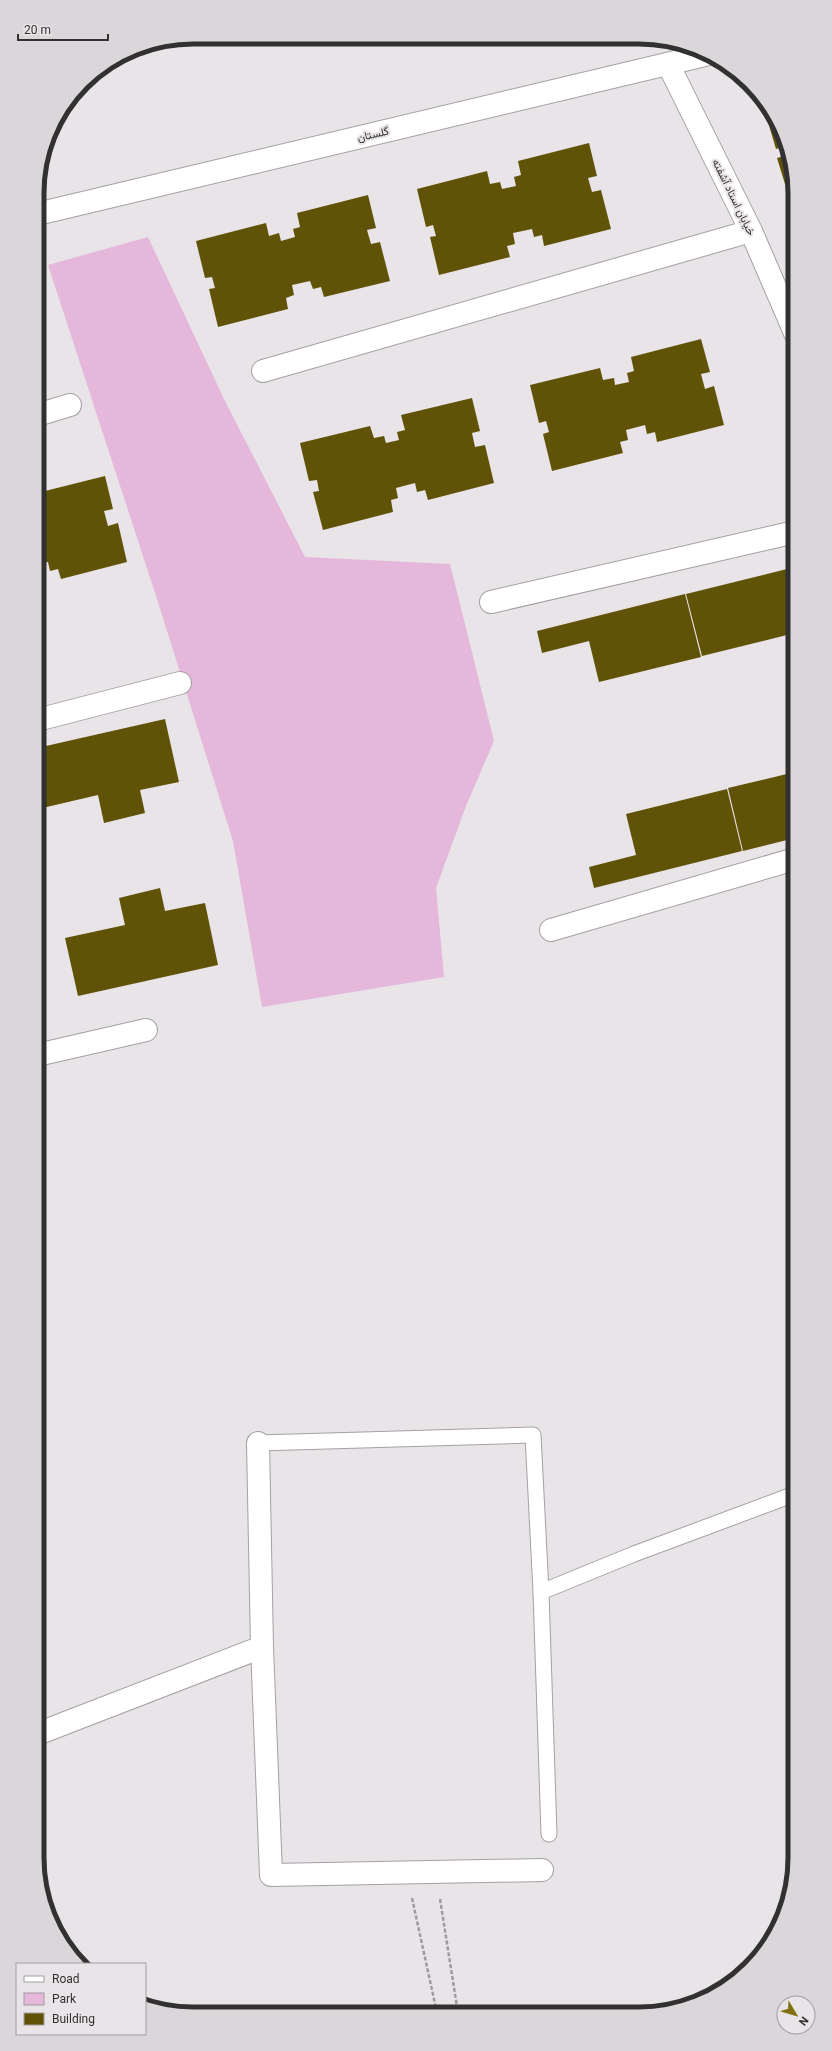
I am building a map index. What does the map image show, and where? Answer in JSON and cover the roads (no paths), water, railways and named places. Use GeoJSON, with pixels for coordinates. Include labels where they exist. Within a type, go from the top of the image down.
{"type":"FeatureCollection","features":[{"type":"Feature","properties":{"kind":"street","name":"گلستان"},"geometry":{"type":"LineString","coordinates":[[44,212],[699,56]]}},
{"type":"Feature","properties":{"kind":"street","name":"خیابان استاد آشفته"},"geometry":{"type":"LineString","coordinates":[[668,64],[751,232],[788,316]]}},
{"type":"Feature","properties":{"kind":"street"},"geometry":{"type":"LineString","coordinates":[[263,371],[751,232]]}},
{"type":"Feature","properties":{"kind":"street"},"geometry":{"type":"LineString","coordinates":[[44,413],[70,406]]}},
{"type":"Feature","properties":{"kind":"street"},"geometry":{"type":"LineString","coordinates":[[491,602],[788,534]]}},
{"type":"Feature","properties":{"kind":"street"},"geometry":{"type":"LineString","coordinates":[[44,718],[180,683]]}},
{"type":"Feature","properties":{"kind":"street"},"geometry":{"type":"LineString","coordinates":[[551,930],[788,861]]}},
{"type":"Feature","properties":{"kind":"street"},"geometry":{"type":"LineString","coordinates":[[44,1053],[146,1030]]}},
{"type":"Feature","properties":{"kind":"street"},"geometry":{"type":"LineString","coordinates":[[258,1443],[262,1646],[271,1875],[542,1870]]}},
{"type":"Feature","properties":{"kind":"street"},"geometry":{"type":"LineString","coordinates":[[44,1731],[262,1646]]}},
{"type":"Feature","properties":{"kind":"lane"},"geometry":{"type":"LineString","coordinates":[[258,1443],[533,1435],[541,1592],[549,1834]]}},
{"type":"Feature","properties":{"kind":"lane"},"geometry":{"type":"LineString","coordinates":[[541,1592],[634,1554],[788,1497]]}}]}
